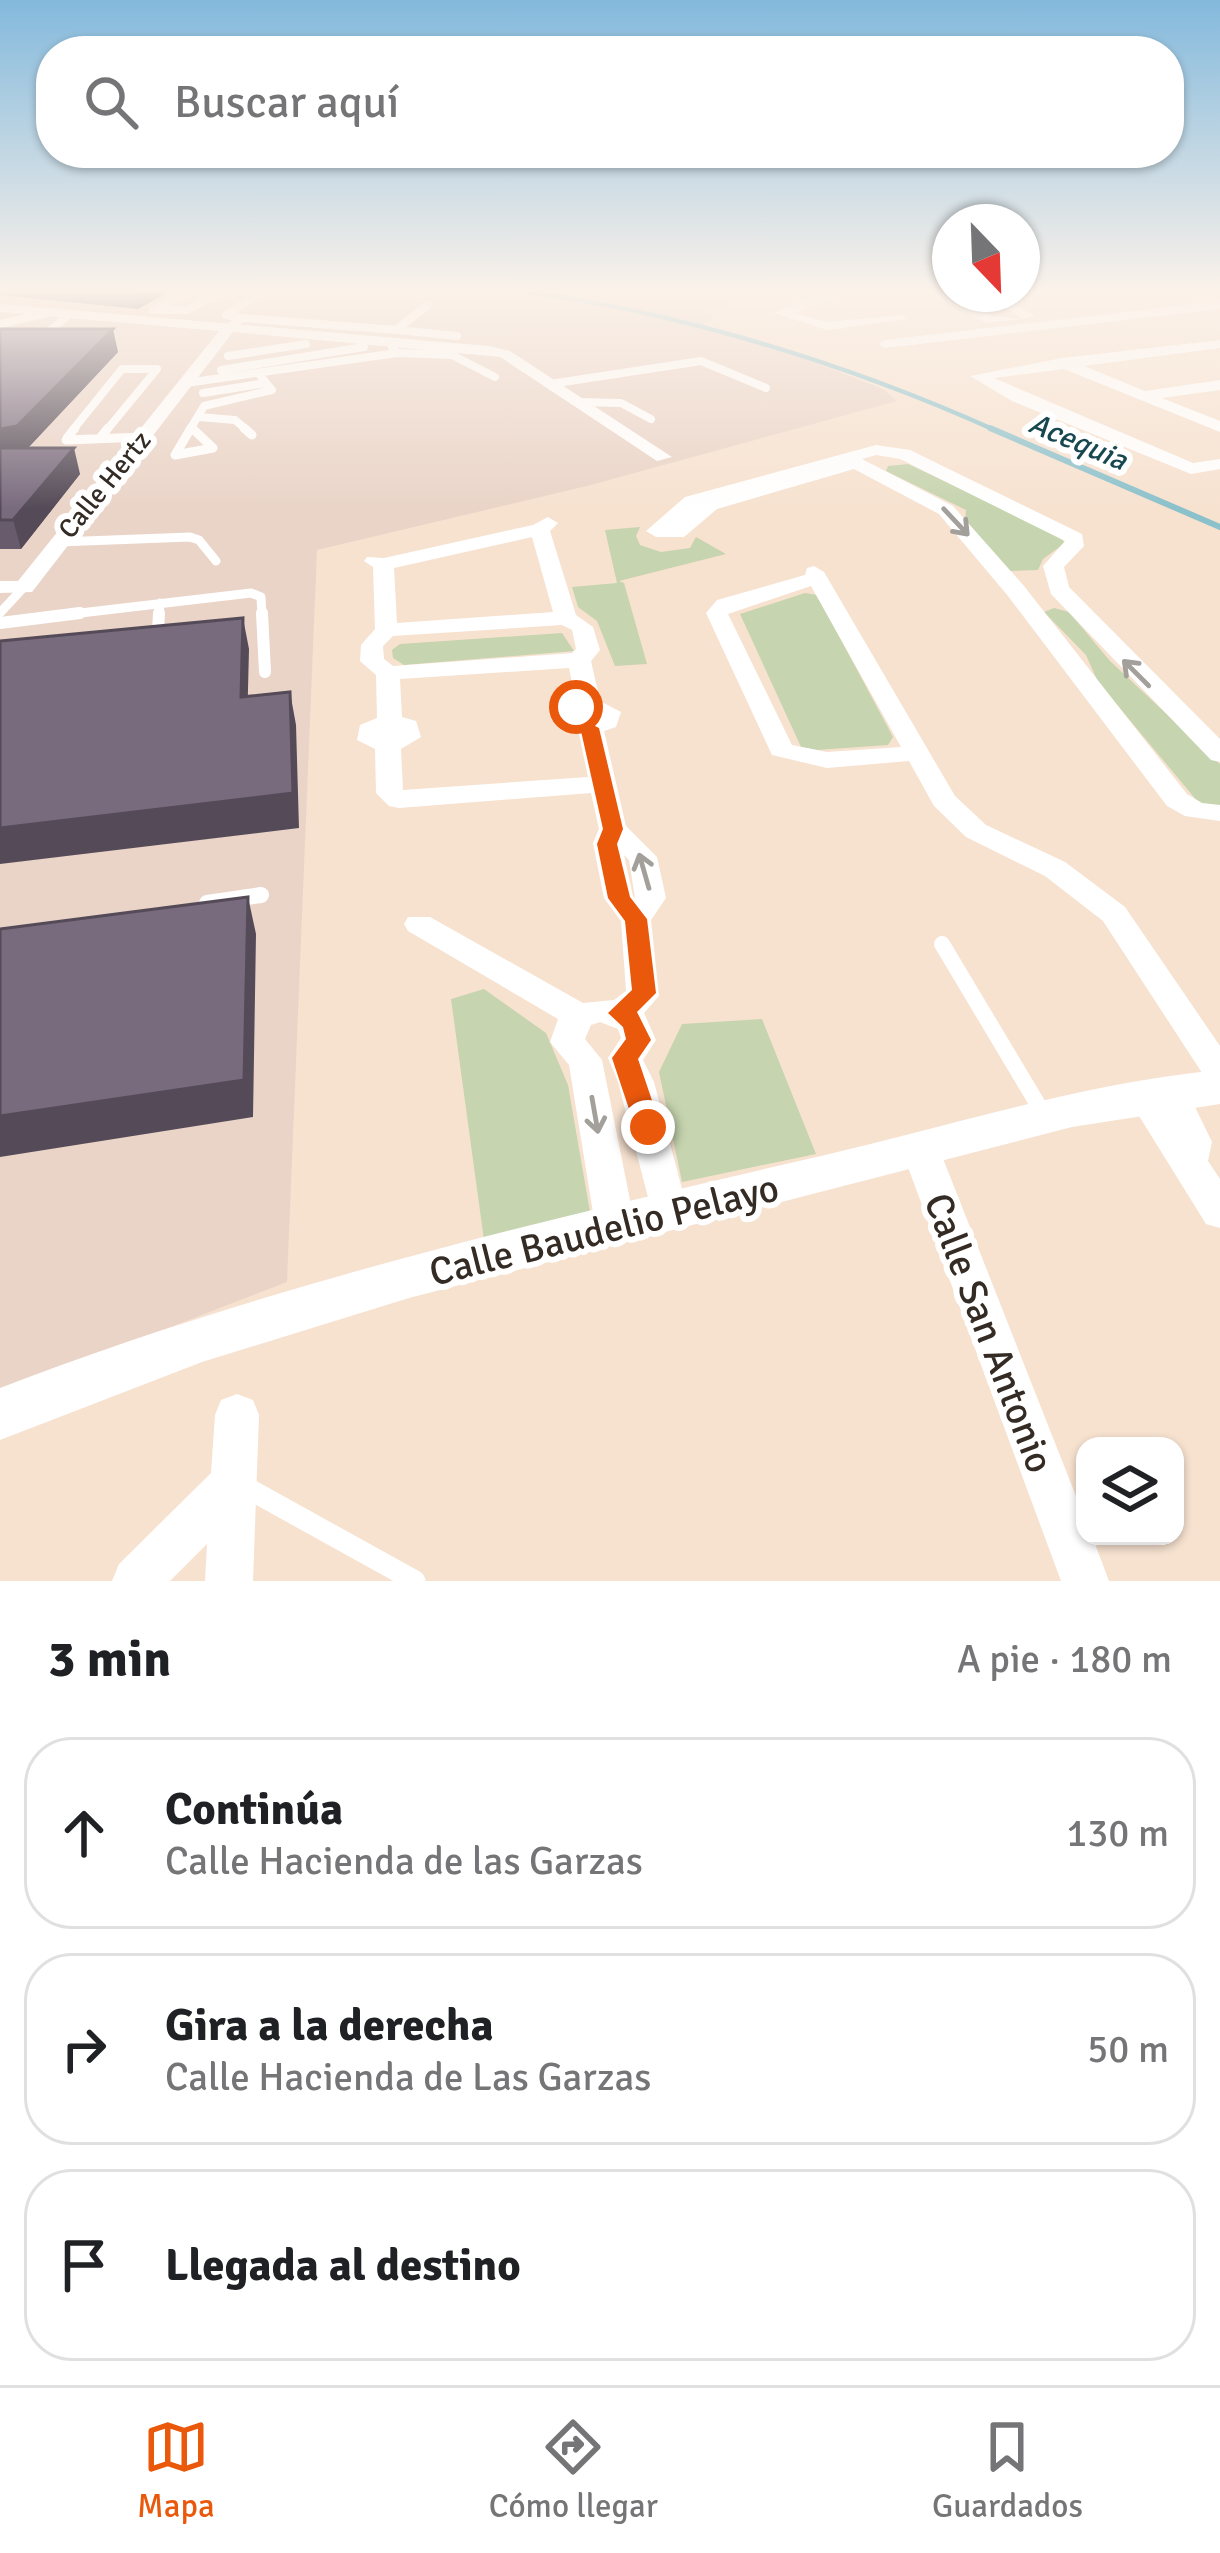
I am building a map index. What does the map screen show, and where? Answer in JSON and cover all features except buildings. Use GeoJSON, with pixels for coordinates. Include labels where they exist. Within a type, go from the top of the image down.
{"type":"FeatureCollection","features":[{"type":"Feature","properties":{"kind":"street","name":"Calle Hertz"},"geometry":{"type":"LineString","coordinates":[[24,587],[143,437],[194,388],[211,362]]}},
{"type":"Feature","properties":{"kind":"street"},"geometry":{"type":"LineString","coordinates":[[513,362],[663,457]]}},
{"type":"Feature","properties":{"kind":"street"},"geometry":{"type":"LineString","coordinates":[[1059,362],[1220,428]]}},
{"type":"Feature","properties":{"kind":"street"},"geometry":{"type":"LineString","coordinates":[[1080,362],[982,372],[978,378],[1191,469],[1220,464]]}},
{"type":"Feature","properties":{"kind":"street"},"geometry":{"type":"LineString","coordinates":[[1138,397],[1220,386]]}},
{"type":"Feature","properties":{"kind":"street"},"geometry":{"type":"LineString","coordinates":[[749,489],[893,450],[1072,535],[1074,546],[1053,566],[1059,589],[1220,754]]}},
{"type":"Feature","properties":{"kind":"street"},"geometry":{"type":"LineString","coordinates":[[851,461],[946,511],[1016,591],[1177,800],[1196,810],[1220,813]]}},
{"type":"Feature","properties":{"kind":"street"},"geometry":{"type":"LineString","coordinates":[[386,630],[378,562],[544,526],[566,618]]}},
{"type":"Feature","properties":{"kind":"street"},"geometry":{"type":"LineString","coordinates":[[917,753],[811,760],[791,757],[781,750],[717,614],[725,605],[815,575],[917,753],[962,820],[1055,869],[1114,914],[1220,1073]]}},
{"type":"Feature","properties":{"kind":"street"},"geometry":{"type":"LineString","coordinates":[[0,587],[24,587]]}},
{"type":"Feature","properties":{"kind":"street"},"geometry":{"type":"LineString","coordinates":[[1016,591],[1059,589]]}},
{"type":"Feature","properties":{"kind":"street"},"geometry":{"type":"LineString","coordinates":[[566,618],[583,628],[588,650],[579,660],[388,673],[372,661],[371,645],[386,630],[566,618]]}},
{"type":"Feature","properties":{"kind":"street"},"geometry":{"type":"LineString","coordinates":[[579,660],[613,829],[607,844],[619,898],[636,919],[632,1003],[639,1040],[625,1058],[599,1064],[585,1060],[567,1042],[579,1016],[632,1003]]}},
{"type":"Feature","properties":{"kind":"street"},"geometry":{"type":"LineString","coordinates":[[388,673],[390,793],[399,800],[603,784]]}},
{"type":"Feature","properties":{"kind":"street"},"geometry":{"type":"LineString","coordinates":[[419,924],[579,1016]]}},
{"type":"Feature","properties":{"kind":"street"},"geometry":{"type":"LineString","coordinates":[[625,1058],[636,1082],[669,1212]]}},
{"type":"Feature","properties":{"kind":"street"},"geometry":{"type":"LineString","coordinates":[[585,1060],[615,1225]]}},
{"type":"Feature","properties":{"kind":"street","name":"Calle Baudelio Pelayo"},"geometry":{"type":"LineString","coordinates":[[0,1414],[239,1325],[1046,1118],[1157,1092],[1220,1087]]}},
{"type":"Feature","properties":{"kind":"street"},"geometry":{"type":"LineString","coordinates":[[1157,1092],[1171,1142],[1190,1159],[1220,1213]]}},
{"type":"Feature","properties":{"kind":"street","name":"Calle San Antonio"},"geometry":{"type":"LineString","coordinates":[[921,1151],[1085,1581]]}},
{"type":"Feature","properties":{"kind":"street"},"geometry":{"type":"LineString","coordinates":[[229,1581],[237,1415]]}},
{"type":"Feature","properties":{"kind":"street"},"geometry":{"type":"LineString","coordinates":[[136,1581],[236,1482]]}},
{"type":"Feature","properties":{"kind":"lane"},"geometry":{"type":"LineString","coordinates":[[216,370],[270,362]]}},
{"type":"Feature","properties":{"kind":"lane"},"geometry":{"type":"LineString","coordinates":[[291,362],[299,369]]}},
{"type":"Feature","properties":{"kind":"lane"},"geometry":{"type":"LineString","coordinates":[[194,388],[263,378],[324,362]]}},
{"type":"Feature","properties":{"kind":"lane"},"geometry":{"type":"LineString","coordinates":[[468,362],[494,377]]}},
{"type":"Feature","properties":{"kind":"lane"},"geometry":{"type":"LineString","coordinates":[[550,384],[696,362]]}},
{"type":"Feature","properties":{"kind":"lane"},"geometry":{"type":"LineString","coordinates":[[703,362],[766,388]]}},
{"type":"Feature","properties":{"kind":"lane"},"geometry":{"type":"LineString","coordinates":[[60,448],[122,369],[157,369],[100,438]]}},
{"type":"Feature","properties":{"kind":"lane"},"geometry":{"type":"LineString","coordinates":[[194,388],[263,378]]}},
{"type":"Feature","properties":{"kind":"lane"},"geometry":{"type":"LineString","coordinates":[[193,429],[208,404],[270,392],[263,378]]}},
{"type":"Feature","properties":{"kind":"lane"},"geometry":{"type":"LineString","coordinates":[[578,402],[621,403],[651,419]]}},
{"type":"Feature","properties":{"kind":"lane"},"geometry":{"type":"LineString","coordinates":[[199,417],[230,418],[252,435]]}},
{"type":"Feature","properties":{"kind":"lane"},"geometry":{"type":"LineString","coordinates":[[67,438],[143,437]]}},
{"type":"Feature","properties":{"kind":"lane"},"geometry":{"type":"LineString","coordinates":[[59,542],[190,537],[199,540],[216,561]]}},
{"type":"Feature","properties":{"kind":"lane"},"geometry":{"type":"LineString","coordinates":[[0,613],[24,587]]}},
{"type":"Feature","properties":{"kind":"lane"},"geometry":{"type":"LineString","coordinates":[[0,623],[101,617],[243,592],[261,597],[265,672]]}},
{"type":"Feature","properties":{"kind":"lane"},"geometry":{"type":"LineString","coordinates":[[130,638],[158,630],[160,603]]}},
{"type":"Feature","properties":{"kind":"lane"},"geometry":{"type":"LineString","coordinates":[[190,905],[261,895]]}},
{"type":"Feature","properties":{"kind":"lane"},"geometry":{"type":"LineString","coordinates":[[942,944],[1046,1118]]}},
{"type":"Feature","properties":{"kind":"lane"},"geometry":{"type":"LineString","coordinates":[[236,1482],[415,1581]]}},
{"type":"Feature","properties":{"kind":"shaded area"},"geometry":{"type":"Polygon","coordinates":[[[0,362],[813,362],[883,389],[897,401],[587,486],[317,550],[287,1282],[0,1393],[0,362]]]}},
{"type":"Feature","properties":{"kind":"green space"},"geometry":{"type":"Polygon","coordinates":[[[908,464],[1057,534],[1065,543],[1043,559],[1038,570],[1009,571],[965,523],[966,510],[886,471],[888,466],[908,464]]]}},
{"type":"Feature","properties":{"kind":"green space"},"geometry":{"type":"Polygon","coordinates":[[[640,527],[636,536],[640,545],[661,552],[690,548],[696,537],[726,554],[619,581],[624,583],[647,664],[615,666],[597,621],[578,607],[572,587],[617,583],[605,530],[640,527]]]}},
{"type":"Feature","properties":{"kind":"green space"},"geometry":{"type":"Polygon","coordinates":[[[805,593],[817,595],[893,737],[888,745],[801,747],[740,614],[805,593]]]}},
{"type":"Feature","properties":{"kind":"green space"},"geometry":{"type":"Polygon","coordinates":[[[1054,608],[1069,612],[1110,661],[1220,764],[1220,807],[1203,808],[1098,682],[1086,655],[1044,612],[1054,608]]]}},
{"type":"Feature","properties":{"kind":"green space"},"geometry":{"type":"Polygon","coordinates":[[[562,633],[574,651],[404,665],[393,658],[392,650],[400,644],[562,633]]]}},
{"type":"Feature","properties":{"kind":"green space"},"geometry":{"type":"Polygon","coordinates":[[[484,989],[546,1033],[568,1085],[590,1212],[484,1240],[451,999],[484,989]]]}},
{"type":"Feature","properties":{"kind":"green space"},"geometry":{"type":"Polygon","coordinates":[[[762,1019],[816,1154],[682,1182],[659,1072],[682,1024],[762,1019]]]}},
{"type":"Feature","properties":{"kind":"waterway","name":"Acequia"},"geometry":{"type":"LineString","coordinates":[[821,362],[997,431]]}},
{"type":"Feature","properties":{"kind":"waterway","name":"Acequia"},"geometry":{"type":"LineString","coordinates":[[990,428],[1220,527]]}},
{"type":"Feature","properties":{"kind":"route"},"geometry":{"type":"LineString","coordinates":[[576,707],[569,720],[590,728],[613,829],[607,844],[619,898],[636,919],[644,993],[620,1013],[633,1022],[639,1040],[625,1058],[648,1127]]}}]}
